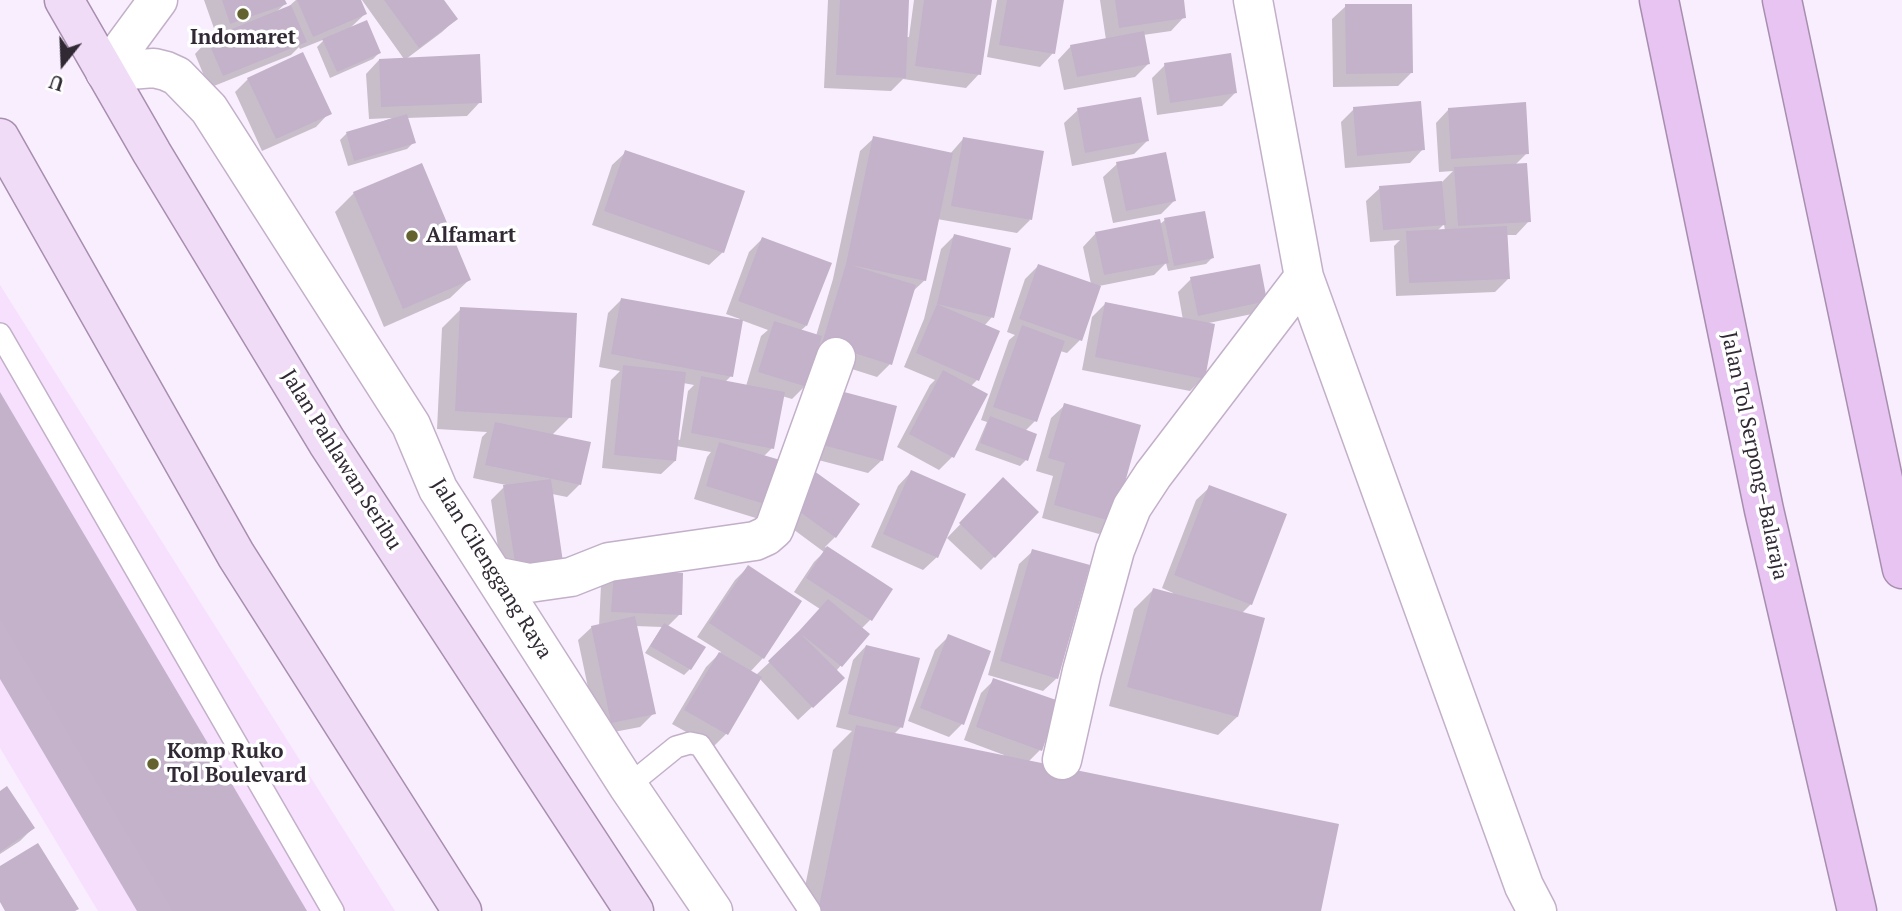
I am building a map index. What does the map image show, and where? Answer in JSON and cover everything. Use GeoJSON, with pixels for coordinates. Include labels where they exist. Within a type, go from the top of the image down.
{"type":"FeatureCollection","features":[{"type":"Feature","properties":{"kind":"highway","name":"Jalan Tol Serpong–Balaraja"},"geometry":{"type":"LineString","coordinates":[[1660,0],[1764,510],[1857,911]]}},
{"type":"Feature","properties":{"kind":"highway"},"geometry":{"type":"LineString","coordinates":[[1782,0],[1902,569]]}},
{"type":"Feature","properties":{"kind":"main road","name":"Jalan Pahlawan Seribu"},"geometry":{"type":"LineString","coordinates":[[64,0],[327,442],[634,911]]}},
{"type":"Feature","properties":{"kind":"main road"},"geometry":{"type":"LineString","coordinates":[[0,138],[236,555],[462,911]]}},
{"type":"Feature","properties":{"kind":"street"},"geometry":{"type":"LineString","coordinates":[[105,72],[159,0]]}},
{"type":"Feature","properties":{"kind":"street"},"geometry":{"type":"LineString","coordinates":[[1254,0],[1304,277],[1524,886],[1537,911]]}},
{"type":"Feature","properties":{"kind":"street","name":"Jalan Cilenggang Raya"},"geometry":{"type":"LineString","coordinates":[[105,72],[154,68],[166,71],[177,76],[209,109],[411,425],[438,489],[628,786],[713,911]]}},
{"type":"Feature","properties":{"kind":"street"},"geometry":{"type":"LineString","coordinates":[[1062,760],[1082,671],[1115,550],[1132,507],[1153,475],[1304,277]]}},
{"type":"Feature","properties":{"kind":"street"},"geometry":{"type":"LineString","coordinates":[[494,576],[529,583],[571,577],[608,562],[755,541],[766,536],[774,529],[836,357]]}},
{"type":"Feature","properties":{"kind":"lane"},"geometry":{"type":"LineString","coordinates":[[0,334],[333,911]]}},
{"type":"Feature","properties":{"kind":"lane"},"geometry":{"type":"LineString","coordinates":[[628,786],[676,747],[690,743],[700,745],[810,911]]}},
{"type":"Feature","properties":{"kind":"shaded area"},"geometry":{"type":"Polygon","coordinates":[[[0,285],[395,911],[98,911],[0,748],[0,285]]]}},
{"type":"Feature","properties":{"kind":"building","name":"Indomaret"},"geometry":{"type":"Polygon","coordinates":[[[222,0],[285,0],[287,4],[230,24],[222,0]]]}},
{"type":"Feature","properties":{"kind":"building"},"geometry":{"type":"Polygon","coordinates":[[[297,0],[361,0],[367,14],[313,37],[297,0]]]}},
{"type":"Feature","properties":{"kind":"building"},"geometry":{"type":"Polygon","coordinates":[[[384,0],[444,0],[458,19],[419,48],[384,0]]]}},
{"type":"Feature","properties":{"kind":"building"},"geometry":{"type":"Polygon","coordinates":[[[840,0],[909,0],[906,78],[836,75],[840,0]]]}},
{"type":"Feature","properties":{"kind":"building"},"geometry":{"type":"Polygon","coordinates":[[[924,0],[992,0],[981,75],[915,66],[924,0]]]}},
{"type":"Feature","properties":{"kind":"building"},"geometry":{"type":"Polygon","coordinates":[[[1007,0],[1064,0],[1055,54],[999,45],[1007,0]]]}},
{"type":"Feature","properties":{"kind":"building"},"geometry":{"type":"Polygon","coordinates":[[[1115,0],[1184,0],[1186,18],[1119,28],[1115,0]]]}},
{"type":"Feature","properties":{"kind":"building"},"geometry":{"type":"Polygon","coordinates":[[[1345,4],[1412,4],[1413,73],[1346,74],[1345,4]]]}},
{"type":"Feature","properties":{"kind":"building"},"geometry":{"type":"Polygon","coordinates":[[[291,5],[307,42],[223,76],[207,39],[291,5]]]}},
{"type":"Feature","properties":{"kind":"building"},"geometry":{"type":"Polygon","coordinates":[[[367,20],[381,53],[337,72],[322,39],[367,20]]]}},
{"type":"Feature","properties":{"kind":"building"},"geometry":{"type":"Polygon","coordinates":[[[1144,31],[1150,64],[1077,77],[1070,45],[1144,31]]]}},
{"type":"Feature","properties":{"kind":"building"},"geometry":{"type":"Polygon","coordinates":[[[303,52],[332,114],[276,139],[247,78],[303,52]]]}},
{"type":"Feature","properties":{"kind":"building"},"geometry":{"type":"Polygon","coordinates":[[[1231,53],[1237,93],[1170,103],[1164,63],[1231,53]]]}},
{"type":"Feature","properties":{"kind":"building"},"geometry":{"type":"Polygon","coordinates":[[[480,54],[482,103],[381,107],[379,59],[480,54]]]}},
{"type":"Feature","properties":{"kind":"building"},"geometry":{"type":"Polygon","coordinates":[[[1141,97],[1149,141],[1085,153],[1077,108],[1141,97]]]}},
{"type":"Feature","properties":{"kind":"building"},"geometry":{"type":"Polygon","coordinates":[[[1421,101],[1425,150],[1357,156],[1353,107],[1421,101]]]}},
{"type":"Feature","properties":{"kind":"building"},"geometry":{"type":"Polygon","coordinates":[[[1526,102],[1529,154],[1451,159],[1448,108],[1526,102]]]}},
{"type":"Feature","properties":{"kind":"building"},"geometry":{"type":"Polygon","coordinates":[[[407,114],[416,143],[354,161],[346,132],[407,114]]]}},
{"type":"Feature","properties":{"kind":"building"},"geometry":{"type":"Polygon","coordinates":[[[873,136],[953,153],[926,281],[851,265],[916,285],[892,365],[822,343],[846,264],[873,136]]]}},
{"type":"Feature","properties":{"kind":"building"},"geometry":{"type":"Polygon","coordinates":[[[963,137],[1044,151],[1032,220],[951,206],[963,137]]]}},
{"type":"Feature","properties":{"kind":"building"},"geometry":{"type":"Polygon","coordinates":[[[625,150],[745,191],[724,253],[604,211],[625,150]]]}},
{"type":"Feature","properties":{"kind":"building"},"geometry":{"type":"Polygon","coordinates":[[[1166,152],[1176,201],[1126,211],[1116,162],[1166,152]]]}},
{"type":"Feature","properties":{"kind":"building","name":"Alfamart"},"geometry":{"type":"Polygon","coordinates":[[[422,163],[471,280],[403,309],[353,192],[422,163]]]}},
{"type":"Feature","properties":{"kind":"building"},"geometry":{"type":"Polygon","coordinates":[[[1527,163],[1531,222],[1458,226],[1454,167],[1527,163]]]}},
{"type":"Feature","properties":{"kind":"building"},"geometry":{"type":"Polygon","coordinates":[[[1442,181],[1446,225],[1383,230],[1379,186],[1442,181]]]}},
{"type":"Feature","properties":{"kind":"building"},"geometry":{"type":"Polygon","coordinates":[[[1205,211],[1214,258],[1174,266],[1164,218],[1205,211]]]}},
{"type":"Feature","properties":{"kind":"building"},"geometry":{"type":"Polygon","coordinates":[[[1160,219],[1169,263],[1104,275],[1095,232],[1160,219]]]}},
{"type":"Feature","properties":{"kind":"building"},"geometry":{"type":"Polygon","coordinates":[[[1507,226],[1510,279],[1409,283],[1406,231],[1507,226]]]}},
{"type":"Feature","properties":{"kind":"building"},"geometry":{"type":"Polygon","coordinates":[[[954,234],[1011,248],[994,318],[937,304],[954,234]]]}},
{"type":"Feature","properties":{"kind":"building"},"geometry":{"type":"Polygon","coordinates":[[[762,237],[832,263],[807,326],[738,301],[762,237]]]}},
{"type":"Feature","properties":{"kind":"building"},"geometry":{"type":"Polygon","coordinates":[[[1038,264],[1101,286],[1082,341],[1019,319],[1038,264]]]}},
{"type":"Feature","properties":{"kind":"building"},"geometry":{"type":"Polygon","coordinates":[[[1260,264],[1267,301],[1198,316],[1190,277],[1260,264]]]}},
{"type":"Feature","properties":{"kind":"building"},"geometry":{"type":"Polygon","coordinates":[[[621,298],[743,320],[733,377],[611,354],[621,298]]]}},
{"type":"Feature","properties":{"kind":"building"},"geometry":{"type":"Polygon","coordinates":[[[1105,302],[1215,324],[1205,379],[1095,357],[1105,302]]]}},
{"type":"Feature","properties":{"kind":"building"},"geometry":{"type":"Polygon","coordinates":[[[937,304],[1000,331],[979,381],[916,353],[937,304]]]}},
{"type":"Feature","properties":{"kind":"building"},"geometry":{"type":"Polygon","coordinates":[[[460,307],[577,313],[572,418],[455,411],[460,307]]]}},
{"type":"Feature","properties":{"kind":"building"},"geometry":{"type":"Polygon","coordinates":[[[774,321],[822,336],[807,387],[758,372],[774,321]]]}},
{"type":"Feature","properties":{"kind":"building"},"geometry":{"type":"Polygon","coordinates":[[[1022,325],[1065,341],[1037,422],[993,407],[1022,325]]]}},
{"type":"Feature","properties":{"kind":"building"},"geometry":{"type":"Polygon","coordinates":[[[623,365],[686,372],[676,461],[614,455],[623,365]]]}},
{"type":"Feature","properties":{"kind":"building"},"geometry":{"type":"Polygon","coordinates":[[[943,370],[988,394],[954,458],[909,434],[943,370]]]}},
{"type":"Feature","properties":{"kind":"building"},"geometry":{"type":"Polygon","coordinates":[[[701,376],[785,392],[774,449],[691,433],[701,376]]]}},
{"type":"Feature","properties":{"kind":"building"},"geometry":{"type":"Polygon","coordinates":[[[829,388],[897,406],[883,461],[815,443],[829,388]]]}},
{"type":"Feature","properties":{"kind":"building","name":"Komp Ruko Tol Boulevard"},"geometry":{"type":"Polygon","coordinates":[[[0,392],[307,911],[173,911],[0,618],[0,392]]]}},
{"type":"Feature","properties":{"kind":"building"},"geometry":{"type":"Polygon","coordinates":[[[1064,403],[1141,425],[1114,522],[1054,505],[1065,463],[1048,458],[1064,403]]]}},
{"type":"Feature","properties":{"kind":"building"},"geometry":{"type":"Polygon","coordinates":[[[990,416],[1037,434],[1028,461],[980,443],[990,416]]]}},
{"type":"Feature","properties":{"kind":"building"},"geometry":{"type":"Polygon","coordinates":[[[495,422],[591,442],[581,485],[485,465],[495,422]]]}},
{"type":"Feature","properties":{"kind":"building"},"geometry":{"type":"Polygon","coordinates":[[[719,442],[787,462],[774,507],[706,486],[719,442]]]}},
{"type":"Feature","properties":{"kind":"building"},"geometry":{"type":"Polygon","coordinates":[[[810,468],[860,504],[836,538],[786,502],[810,468]]]}},
{"type":"Feature","properties":{"kind":"building"},"geometry":{"type":"Polygon","coordinates":[[[911,470],[966,494],[938,558],[883,534],[911,470]]]}},
{"type":"Feature","properties":{"kind":"building"},"geometry":{"type":"Polygon","coordinates":[[[1003,477],[1039,512],[995,558],[959,523],[1003,477]]]}},
{"type":"Feature","properties":{"kind":"building"},"geometry":{"type":"Polygon","coordinates":[[[551,479],[564,569],[517,576],[503,485],[551,479]]]}},
{"type":"Feature","properties":{"kind":"building"},"geometry":{"type":"Polygon","coordinates":[[[1209,485],[1287,514],[1252,605],[1174,575],[1209,485]]]}},
{"type":"Feature","properties":{"kind":"building"},"geometry":{"type":"Polygon","coordinates":[[[827,546],[893,589],[872,621],[806,578],[827,546]]]}},
{"type":"Feature","properties":{"kind":"building"},"geometry":{"type":"Polygon","coordinates":[[[1032,549],[1090,565],[1058,679],[1000,661],[1032,549]]]}},
{"type":"Feature","properties":{"kind":"building"},"geometry":{"type":"Polygon","coordinates":[[[748,565],[802,601],[764,659],[709,623],[748,565]]]}},
{"type":"Feature","properties":{"kind":"building"},"geometry":{"type":"Polygon","coordinates":[[[614,570],[683,573],[682,615],[611,612],[614,570]]]}},
{"type":"Feature","properties":{"kind":"building"},"geometry":{"type":"Polygon","coordinates":[[[1153,588],[1265,618],[1238,717],[1127,687],[1153,588]]]}},
{"type":"Feature","properties":{"kind":"building"},"geometry":{"type":"Polygon","coordinates":[[[828,599],[870,634],[842,667],[801,634],[845,678],[813,708],[768,661],[828,599]]]}},
{"type":"Feature","properties":{"kind":"building"},"geometry":{"type":"Polygon","coordinates":[[[635,616],[656,714],[611,723],[591,626],[635,616]]]}},
{"type":"Feature","properties":{"kind":"building"},"geometry":{"type":"Polygon","coordinates":[[[664,623],[706,647],[691,670],[650,646],[664,623]]]}},
{"type":"Feature","properties":{"kind":"building"},"geometry":{"type":"Polygon","coordinates":[[[948,634],[991,651],[964,725],[920,708],[948,634]]]}},
{"type":"Feature","properties":{"kind":"building"},"geometry":{"type":"Polygon","coordinates":[[[866,645],[920,658],[903,728],[848,714],[866,645]]]}},
{"type":"Feature","properties":{"kind":"building"},"geometry":{"type":"Polygon","coordinates":[[[719,652],[762,677],[728,735],[684,710],[719,652]]]}},
{"type":"Feature","properties":{"kind":"building"},"geometry":{"type":"Polygon","coordinates":[[[993,678],[1059,701],[1042,751],[976,727],[993,678]]]}},
{"type":"Feature","properties":{"kind":"building"},"geometry":{"type":"Polygon","coordinates":[[[856,725],[1339,824],[1321,911],[818,911],[856,725]]]}},
{"type":"Feature","properties":{"kind":"building"},"geometry":{"type":"Polygon","coordinates":[[[7,786],[35,828],[0,852],[0,791],[7,786]]]}},
{"type":"Feature","properties":{"kind":"building"},"geometry":{"type":"Polygon","coordinates":[[[38,843],[79,909],[5,911],[0,902],[0,866],[38,843]]]}},
{"type":"Feature","properties":{"kind":"place","name":"Indomaret"},"geometry":{"type":"Point","coordinates":[243,14]}},
{"type":"Feature","properties":{"kind":"place","name":"Alfamart"},"geometry":{"type":"Point","coordinates":[412,236]}},
{"type":"Feature","properties":{"kind":"place","name":"Komp Ruko Tol Boulevard"},"geometry":{"type":"Point","coordinates":[153,764]}}]}
